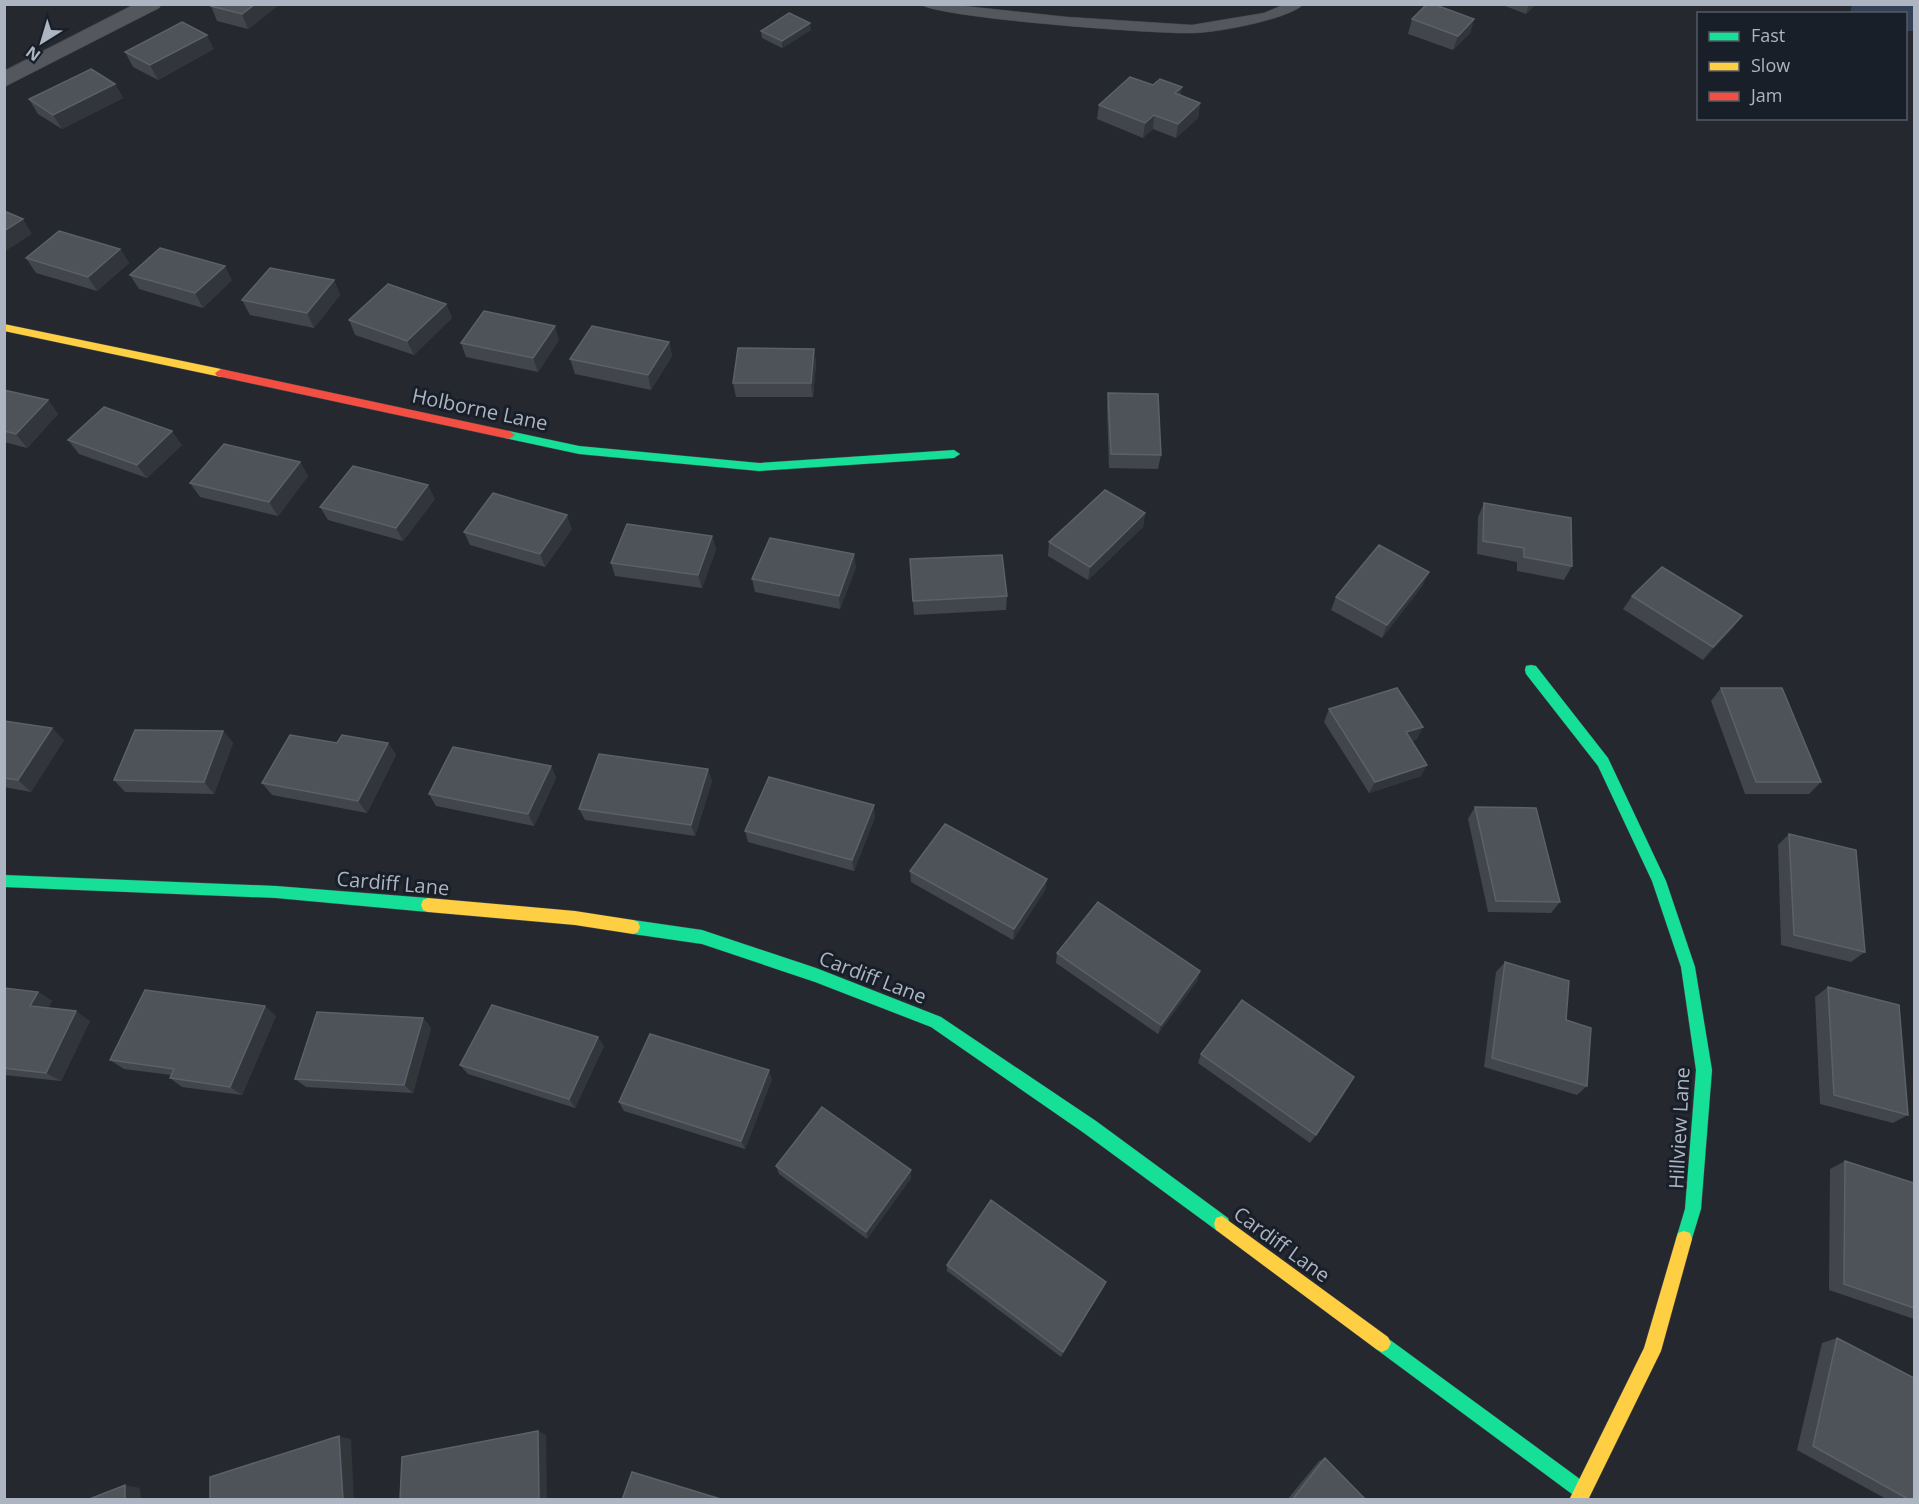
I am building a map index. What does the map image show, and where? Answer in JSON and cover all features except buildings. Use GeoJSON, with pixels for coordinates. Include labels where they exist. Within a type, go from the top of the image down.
{"type":"FeatureCollection","features":[{"type":"Feature","properties":{"kind":"street"},"geometry":{"type":"LineString","coordinates":[[4,80],[152,4]]}},
{"type":"Feature","properties":{"kind":"street","name":"Holborne Lane"},"geometry":{"type":"LineString","coordinates":[[4,327],[579,450],[759,467],[954,453]]}},
{"type":"Feature","properties":{"kind":"street","name":"Hillview Lane"},"geometry":{"type":"LineString","coordinates":[[1531,670],[1603,762],[1659,881],[1688,967],[1704,1070],[1693,1209],[1652,1351],[1580,1495]]}},
{"type":"Feature","properties":{"kind":"street","name":"Cardiff Lane"},"geometry":{"type":"LineString","coordinates":[[4,881],[276,892],[575,918],[702,937],[816,975],[936,1022],[1090,1127],[1580,1495]]}},
{"type":"Feature","properties":{"kind":"lane"},"geometry":{"type":"LineString","coordinates":[[926,4],[947,9],[1067,21],[1192,29],[1267,17],[1298,4]]}},
{"type":"Feature","properties":{"kind":"water"},"geometry":{"type":"Polygon","coordinates":[[[1852,4],[1914,5],[1914,31],[1907,31],[1907,12],[1850,12],[1852,4]]]}},
{"type":"Feature","properties":{"kind":"traffic: fast"},"geometry":{"type":"LineString","coordinates":[[509,435],[579,450],[759,467],[954,454]]}},
{"type":"Feature","properties":{"kind":"traffic: fast"},"geometry":{"type":"LineString","coordinates":[[1531,670],[1603,762],[1659,881],[1688,967],[1704,1070],[1693,1209],[1684,1239]]}},
{"type":"Feature","properties":{"kind":"traffic: fast"},"geometry":{"type":"LineString","coordinates":[[4,881],[276,892],[428,905]]}},
{"type":"Feature","properties":{"kind":"traffic: fast"},"geometry":{"type":"LineString","coordinates":[[633,927],[702,937],[816,975],[936,1022],[1090,1127],[1222,1224]]}},
{"type":"Feature","properties":{"kind":"traffic: fast"},"geometry":{"type":"LineString","coordinates":[[1382,1343],[1582,1491]]}},
{"type":"Feature","properties":{"kind":"traffic: slow"},"geometry":{"type":"LineString","coordinates":[[4,327],[221,373]]}},
{"type":"Feature","properties":{"kind":"traffic: slow"},"geometry":{"type":"LineString","coordinates":[[428,905],[575,918],[633,927]]}},
{"type":"Feature","properties":{"kind":"traffic: slow"},"geometry":{"type":"LineString","coordinates":[[1222,1224],[1382,1343]]}},
{"type":"Feature","properties":{"kind":"traffic: slow"},"geometry":{"type":"LineString","coordinates":[[1578,1500],[1652,1351],[1684,1239]]}},
{"type":"Feature","properties":{"kind":"traffic: jam"},"geometry":{"type":"LineString","coordinates":[[221,373],[509,435]]}}]}
